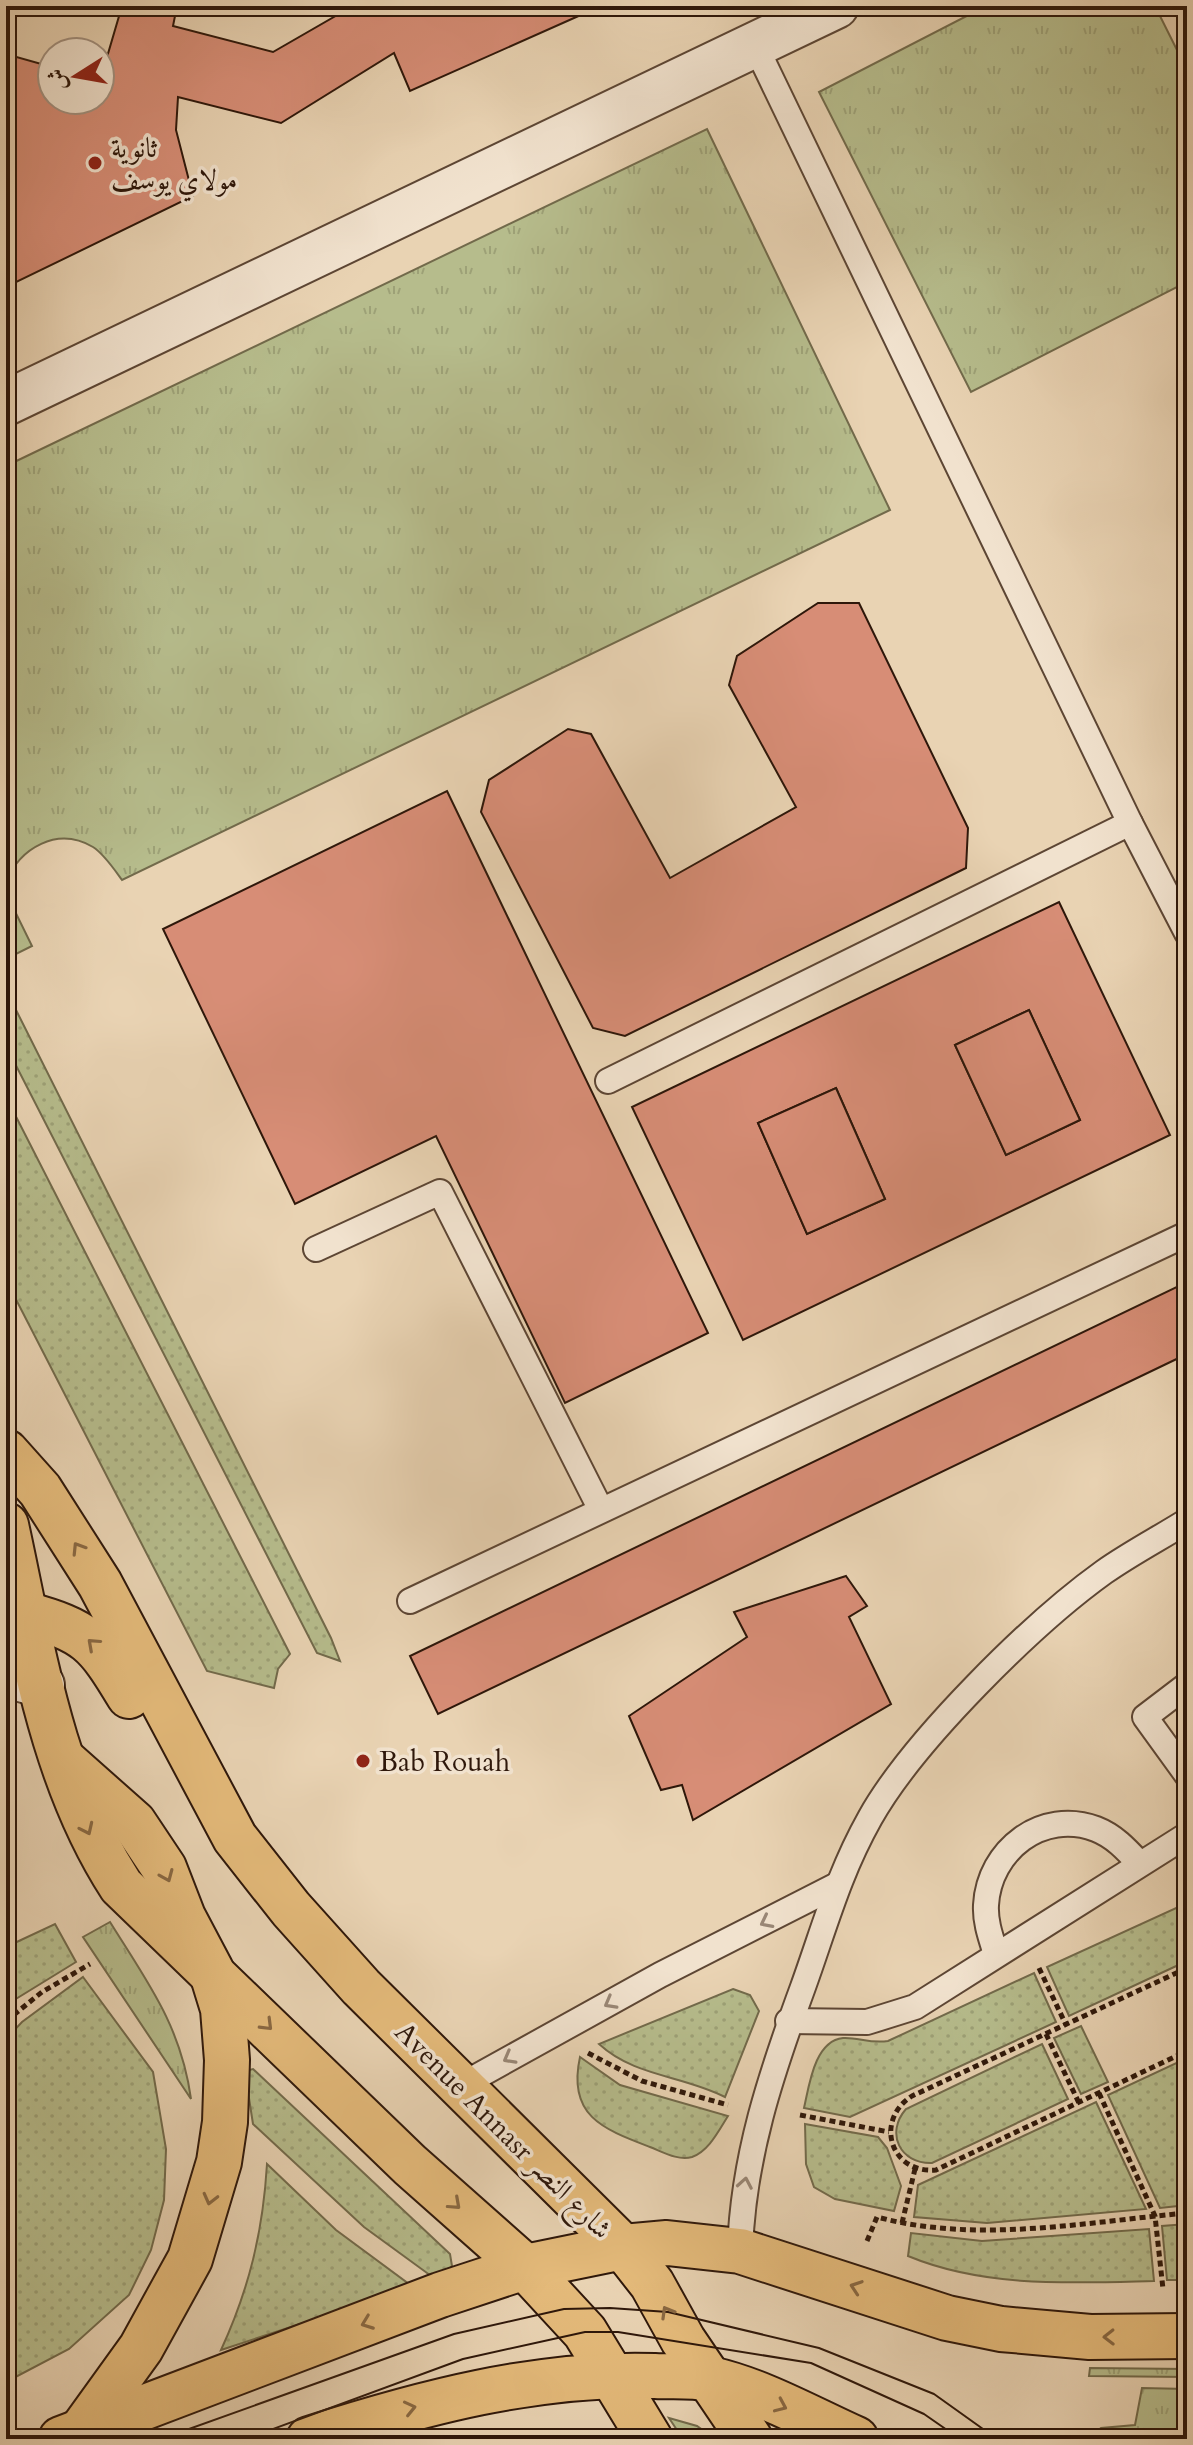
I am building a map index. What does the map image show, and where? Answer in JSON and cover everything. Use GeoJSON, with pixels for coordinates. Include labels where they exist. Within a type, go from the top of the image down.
{"type":"FeatureCollection","features":[{"type":"Feature","properties":{"kind":"main road","name":"Avenue Annasr شارع النصر"},"geometry":{"type":"LineString","coordinates":[[6,1452],[40,1490],[100,1584],[235,1838],[291,1909],[361,1987],[623,2247],[652,2284],[708,2378],[750,2439]]}},
{"type":"Feature","properties":{"kind":"main road"},"geometry":{"type":"LineString","coordinates":[[6,1525],[24,1680],[60,1757],[95,1845],[121,1886],[410,2165],[525,2267],[585,2332],[650,2439]]}},
{"type":"Feature","properties":{"kind":"main road"},"geometry":{"type":"LineString","coordinates":[[16,1610],[77,1631],[99,1648],[223,1858],[266,1908],[321,1963],[361,1987]]}},
{"type":"Feature","properties":{"kind":"main road"},"geometry":{"type":"LineString","coordinates":[[70,2437],[141,2348],[168,2305],[190,2259],[207,2211],[225,2122],[227,2060],[223,2009],[211,1970]]}},
{"type":"Feature","properties":{"kind":"main road"},"geometry":{"type":"LineString","coordinates":[[70,2437],[440,2295],[525,2267],[623,2247],[667,2243],[740,2251],[947,2318],[987,2326],[1090,2337],[1187,2336]]}},
{"type":"Feature","properties":{"kind":"main road"},"geometry":{"type":"LineString","coordinates":[[309,2439],[401,2410],[531,2383],[613,2375],[708,2378],[856,2439]]}},
{"type":"Feature","properties":{"kind":"street"},"geometry":{"type":"LineString","coordinates":[[6,403],[836,6]]}},
{"type":"Feature","properties":{"kind":"lane"},"geometry":{"type":"LineString","coordinates":[[755,45],[1130,823],[1187,933]]}},
{"type":"Feature","properties":{"kind":"lane"},"geometry":{"type":"LineString","coordinates":[[608,1081],[1130,823]]}},
{"type":"Feature","properties":{"kind":"lane"},"geometry":{"type":"LineString","coordinates":[[316,1249],[440,1192],[601,1510]]}},
{"type":"Feature","properties":{"kind":"lane"},"geometry":{"type":"LineString","coordinates":[[410,1601],[1187,1234]]}},
{"type":"Feature","properties":{"kind":"lane"},"geometry":{"type":"LineString","coordinates":[[740,2251],[742,2202],[750,2157],[788,2021],[835,1886],[872,1815],[911,1762],[980,1685],[1104,1573],[1187,1521]]}},
{"type":"Feature","properties":{"kind":"lane"},"geometry":{"type":"LineString","coordinates":[[1187,1685],[1145,1717],[1187,1775]]}},
{"type":"Feature","properties":{"kind":"lane"},"geometry":{"type":"LineString","coordinates":[[996,1954],[987,1925],[987,1890],[1002,1857],[1030,1832],[1055,1825],[1081,1825],[1113,1837],[1139,1863]]}},
{"type":"Feature","properties":{"kind":"lane"},"geometry":{"type":"LineString","coordinates":[[788,2021],[867,2022],[892,2016],[936,1995],[1023,1936],[1187,1835]]}},
{"type":"Feature","properties":{"kind":"lane"},"geometry":{"type":"LineString","coordinates":[[460,2086],[660,1975],[835,1886]]}},
{"type":"Feature","properties":{"kind":"path"},"geometry":{"type":"LineString","coordinates":[[1023,1936],[1066,2025]]}},
{"type":"Feature","properties":{"kind":"path"},"geometry":{"type":"LineString","coordinates":[[6,2021],[42,1992],[90,1964]]}},
{"type":"Feature","properties":{"kind":"path"},"geometry":{"type":"LineString","coordinates":[[1187,1968],[912,2096],[895,2110],[889,2132],[896,2154],[915,2169],[925,2171],[946,2166],[1187,2051]]}},
{"type":"Feature","properties":{"kind":"path"},"geometry":{"type":"LineString","coordinates":[[1046,2034],[1079,2103]]}},
{"type":"Feature","properties":{"kind":"path"},"geometry":{"type":"LineString","coordinates":[[587,2053],[642,2081],[728,2105]]}},
{"type":"Feature","properties":{"kind":"path"},"geometry":{"type":"LineString","coordinates":[[1099,2093],[1155,2216],[1163,2289]]}},
{"type":"Feature","properties":{"kind":"path"},"geometry":{"type":"LineString","coordinates":[[800,2115],[889,2132]]}},
{"type":"Feature","properties":{"kind":"path"},"geometry":{"type":"LineString","coordinates":[[902,2223],[915,2169]]}},
{"type":"Feature","properties":{"kind":"path"},"geometry":{"type":"LineString","coordinates":[[867,2241],[877,2217],[902,2223],[989,2230],[1187,2213]]}},
{"type":"Feature","properties":{"kind":"green space"},"geometry":{"type":"Polygon","coordinates":[[[986,6],[1155,6],[1187,70],[1187,282],[971,392],[819,92],[986,6]]]}},
{"type":"Feature","properties":{"kind":"green space"},"geometry":{"type":"Polygon","coordinates":[[[707,129],[890,510],[122,880],[93,847],[66,839],[53,840],[30,850],[20,859],[6,882],[6,466],[707,129]]]}},
{"type":"Feature","properties":{"kind":"green space"},"geometry":{"type":"Polygon","coordinates":[[[6,893],[32,946],[6,959],[6,893]]]}},
{"type":"Feature","properties":{"kind":"green space"},"geometry":{"type":"Polygon","coordinates":[[[6,990],[340,1661],[317,1653],[6,1046],[6,990]]]}},
{"type":"Feature","properties":{"kind":"green space"},"geometry":{"type":"Polygon","coordinates":[[[6,1097],[290,1654],[278,1669],[274,1688],[207,1671],[6,1280],[6,1097]]]}},
{"type":"Feature","properties":{"kind":"green space"},"geometry":{"type":"Polygon","coordinates":[[[1187,1903],[1187,1961],[1069,2016],[1047,1967],[1187,1903]]]}},
{"type":"Feature","properties":{"kind":"green space"},"geometry":{"type":"Polygon","coordinates":[[[110,1922],[150,1986],[171,2027],[191,2099],[83,1937],[110,1922]]]}},
{"type":"Feature","properties":{"kind":"green space"},"geometry":{"type":"Polygon","coordinates":[[[55,1924],[76,1962],[6,2005],[6,1947],[55,1924]]]}},
{"type":"Feature","properties":{"kind":"green space"},"geometry":{"type":"Polygon","coordinates":[[[1034,1973],[1056,2022],[850,2117],[804,2108],[814,2066],[825,2047],[833,2041],[849,2038],[888,2041],[1034,1973]]]}},
{"type":"Feature","properties":{"kind":"green space"},"geometry":{"type":"Polygon","coordinates":[[[83,1977],[153,2072],[166,2149],[164,2200],[151,2250],[129,2295],[69,2349],[6,2382],[6,2039],[22,2022],[83,1977]]]}},
{"type":"Feature","properties":{"kind":"green space"},"geometry":{"type":"Polygon","coordinates":[[[733,1989],[750,1995],[759,2011],[725,2097],[628,2063],[599,2044],[733,1989]]]}},
{"type":"Feature","properties":{"kind":"green space"},"geometry":{"type":"Polygon","coordinates":[[[1081,2026],[1108,2082],[1081,2094],[1054,2038],[1081,2026]]]}},
{"type":"Feature","properties":{"kind":"green space"},"geometry":{"type":"Polygon","coordinates":[[[1042,2044],[1068,2099],[932,2163],[921,2162],[904,2153],[899,2145],[897,2128],[906,2109],[1042,2044]]]}},
{"type":"Feature","properties":{"kind":"green space"},"geometry":{"type":"Polygon","coordinates":[[[580,2057],[620,2085],[728,2116],[713,2140],[692,2157],[681,2158],[617,2134],[592,2117],[584,2107],[577,2077],[580,2057]]]}},
{"type":"Feature","properties":{"kind":"green space"},"geometry":{"type":"Polygon","coordinates":[[[1187,2058],[1187,2205],[1160,2208],[1108,2095],[1187,2058]]]}},
{"type":"Feature","properties":{"kind":"green space"},"geometry":{"type":"Polygon","coordinates":[[[253,2069],[450,2254],[452,2266],[438,2281],[364,2227],[253,2124],[246,2079],[249,2070],[253,2069]]]}},
{"type":"Feature","properties":{"kind":"green space"},"geometry":{"type":"Polygon","coordinates":[[[1096,2102],[1146,2209],[987,2223],[914,2217],[918,2185],[1096,2102]]]}},
{"type":"Feature","properties":{"kind":"green space"},"geometry":{"type":"Polygon","coordinates":[[[805,2124],[878,2137],[887,2148],[901,2186],[894,2211],[835,2199],[814,2187],[806,2164],[805,2124]]]}},
{"type":"Feature","properties":{"kind":"green space"},"geometry":{"type":"Polygon","coordinates":[[[267,2164],[336,2230],[413,2287],[221,2350],[253,2260],[267,2164]]]}},
{"type":"Feature","properties":{"kind":"green space"},"geometry":{"type":"Polygon","coordinates":[[[1187,2224],[1187,2280],[1167,2280],[1162,2226],[1187,2224]]]}},
{"type":"Feature","properties":{"kind":"green space"},"geometry":{"type":"Polygon","coordinates":[[[1149,2229],[1154,2281],[1060,2282],[998,2278],[967,2274],[908,2256],[911,2233],[982,2241],[1149,2229]]]}},
{"type":"Feature","properties":{"kind":"green space"},"geometry":{"type":"Polygon","coordinates":[[[1090,2368],[1187,2369],[1187,2377],[1089,2376],[1090,2368]]]}},
{"type":"Feature","properties":{"kind":"green space"},"geometry":{"type":"Polygon","coordinates":[[[1142,2388],[1187,2389],[1187,2439],[1087,2439],[1101,2428],[1135,2425],[1142,2388]]]}},
{"type":"Feature","properties":{"kind":"green space"},"geometry":{"type":"Polygon","coordinates":[[[669,2418],[697,2426],[715,2439],[683,2439],[669,2418]]]}},
{"type":"Feature","properties":{"kind":"building","name":"ثانوية مولاي يوسف"},"geometry":{"type":"Polygon","coordinates":[[[122,6],[177,6],[173,26],[273,52],[353,6],[601,6],[410,91],[394,53],[281,123],[178,97],[176,130],[193,196],[6,287],[6,54],[36,62],[36,116],[116,116],[116,36],[113,36],[122,6]]]}},
{"type":"Feature","properties":{"kind":"building"},"geometry":{"type":"Polygon","coordinates":[[[818,603],[859,603],[968,828],[966,868],[625,1036],[593,1028],[481,812],[489,780],[568,729],[591,734],[670,878],[796,807],[729,685],[737,656],[818,603]]]}},
{"type":"Feature","properties":{"kind":"building"},"geometry":{"type":"Polygon","coordinates":[[[447,791],[708,1333],[565,1403],[436,1136],[295,1204],[163,929],[447,791]]]}},
{"type":"Feature","properties":{"kind":"building"},"geometry":{"type":"Polygon","coordinates":[[[1059,902],[1170,1135],[743,1340],[632,1107],[1059,902]],[[1029,1010],[955,1045],[1006,1155],[1080,1120],[1029,1010]],[[836,1088],[758,1123],[807,1234],[885,1199],[836,1088]]]}},
{"type":"Feature","properties":{"kind":"building"},"geometry":{"type":"Polygon","coordinates":[[[1029,1010],[1080,1120],[1006,1155],[955,1045],[1029,1010]]]}},
{"type":"Feature","properties":{"kind":"building"},"geometry":{"type":"Polygon","coordinates":[[[836,1088],[885,1199],[807,1234],[758,1123],[836,1088]]]}},
{"type":"Feature","properties":{"kind":"building"},"geometry":{"type":"Polygon","coordinates":[[[1187,1282],[1187,1354],[438,1714],[410,1656],[1187,1282]]]}},
{"type":"Feature","properties":{"kind":"building"},"geometry":{"type":"Polygon","coordinates":[[[846,1576],[867,1606],[849,1617],[891,1704],[693,1820],[682,1785],[661,1790],[629,1716],[747,1637],[734,1612],[846,1576]]]}},
{"type":"Feature","properties":{"kind":"tram line"},"geometry":{"type":"LineString","coordinates":[[161,2439],[454,2334],[564,2309],[610,2308],[668,2312],[819,2348],[934,2394],[997,2439]]}},
{"type":"Feature","properties":{"kind":"tram line"},"geometry":{"type":"LineString","coordinates":[[246,2439],[463,2359],[585,2332],[618,2332],[811,2363],[924,2414],[960,2439]]}},
{"type":"Feature","properties":{"kind":"place","name":"ثانوية مولاي يوسف"},"geometry":{"type":"Point","coordinates":[95,163]}},
{"type":"Feature","properties":{"kind":"place","name":"Bab Rouah"},"geometry":{"type":"Point","coordinates":[363,1761]}}]}
